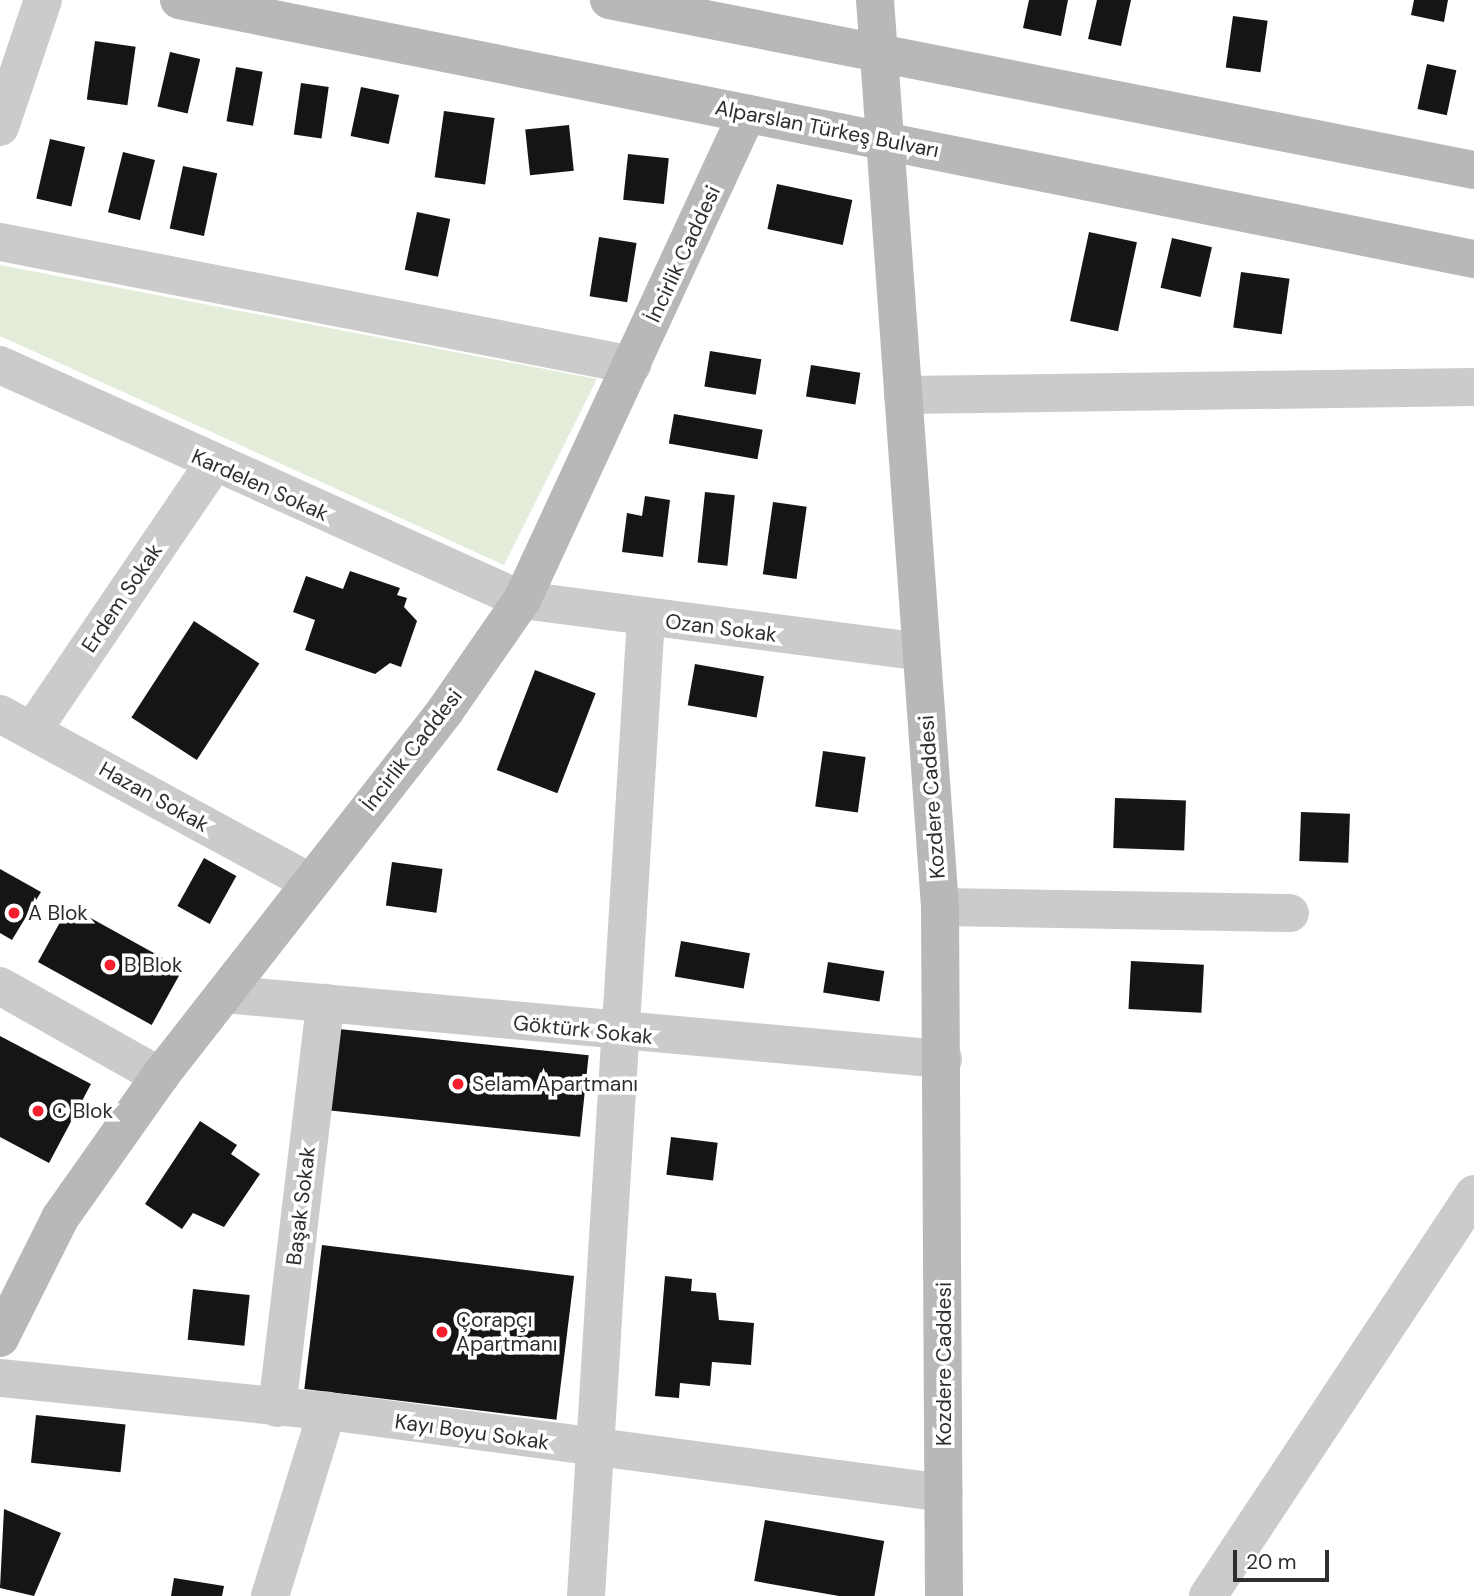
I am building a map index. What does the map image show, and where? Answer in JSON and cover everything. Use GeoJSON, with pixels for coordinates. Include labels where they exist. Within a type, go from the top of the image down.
{"type":"FeatureCollection","features":[{"type":"Feature","properties":{"kind":"street"},"geometry":{"type":"LineString","coordinates":[[0,127],[43,0]]}},
{"type":"Feature","properties":{"kind":"street","name":"Alparslan Türkeş Bulvarı"},"geometry":{"type":"LineString","coordinates":[[179,0],[747,114],[886,139],[1474,259]]}},
{"type":"Feature","properties":{"kind":"street"},"geometry":{"type":"LineString","coordinates":[[609,0],[1474,170]]}},
{"type":"Feature","properties":{"kind":"street","name":"Kozdere Caddesi"},"geometry":{"type":"LineString","coordinates":[[875,0],[940,907],[943,1059],[944,1596]]}},
{"type":"Feature","properties":{"kind":"street","name":"İncirlik Caddesi"},"geometry":{"type":"LineString","coordinates":[[0,1338],[60,1218],[160,1076],[225,994],[308,881],[445,711],[522,600],[747,114]]}},
{"type":"Feature","properties":{"kind":"street"},"geometry":{"type":"LineString","coordinates":[[0,242],[632,365]]}},
{"type":"Feature","properties":{"kind":"street","name":"Kardelen Sokak"},"geometry":{"type":"LineString","coordinates":[[0,365],[213,465],[522,600]]}},
{"type":"Feature","properties":{"kind":"street"},"geometry":{"type":"LineString","coordinates":[[903,395],[1474,387]]}},
{"type":"Feature","properties":{"kind":"street","name":"Erdem Sokak"},"geometry":{"type":"LineString","coordinates":[[16,722],[213,465]]}},
{"type":"Feature","properties":{"kind":"street","name":"Ozan Sokak"},"geometry":{"type":"LineString","coordinates":[[522,600],[646,619],[921,652]]}},
{"type":"Feature","properties":{"kind":"street"},"geometry":{"type":"LineString","coordinates":[[586,1596],[598,1449],[618,1034],[646,619]]}},
{"type":"Feature","properties":{"kind":"street","name":"Hazan Sokak"},"geometry":{"type":"LineString","coordinates":[[16,722],[308,881]]}},
{"type":"Feature","properties":{"kind":"street"},"geometry":{"type":"LineString","coordinates":[[940,907],[1290,913]]}},
{"type":"Feature","properties":{"kind":"street"},"geometry":{"type":"LineString","coordinates":[[0,986],[160,1076]]}},
{"type":"Feature","properties":{"kind":"street","name":"Göktürk Sokak"},"geometry":{"type":"LineString","coordinates":[[225,994],[618,1034],[943,1059]]}},
{"type":"Feature","properties":{"kind":"street","name":"Başak Sokak"},"geometry":{"type":"LineString","coordinates":[[277,1408],[325,1003]]}},
{"type":"Feature","properties":{"kind":"street"},"geometry":{"type":"LineString","coordinates":[[1208,1596],[1474,1194]]}},
{"type":"Feature","properties":{"kind":"street","name":"Kayı Boyu Sokak"},"geometry":{"type":"LineString","coordinates":[[0,1378],[327,1411],[944,1493]]}},
{"type":"Feature","properties":{"kind":"street"},"geometry":{"type":"LineString","coordinates":[[271,1596],[327,1411]]}},
{"type":"Feature","properties":{"kind":"green space"},"geometry":{"type":"Polygon","coordinates":[[[0,265],[597,379],[504,565],[0,336],[0,265]]]}},
{"type":"Feature","properties":{"kind":"building"},"geometry":{"type":"Polygon","coordinates":[[[1029,0],[1068,0],[1061,36],[1023,28],[1029,0]]]}},
{"type":"Feature","properties":{"kind":"building"},"geometry":{"type":"Polygon","coordinates":[[[1097,0],[1131,0],[1121,46],[1088,39],[1097,0]]]}},
{"type":"Feature","properties":{"kind":"building"},"geometry":{"type":"Polygon","coordinates":[[[1414,0],[1448,0],[1444,22],[1411,15],[1414,0]]]}},
{"type":"Feature","properties":{"kind":"building"},"geometry":{"type":"Polygon","coordinates":[[[1233,16],[1268,21],[1260,72],[1226,67],[1233,16]]]}},
{"type":"Feature","properties":{"kind":"building"},"geometry":{"type":"Polygon","coordinates":[[[95,41],[136,47],[127,105],[87,99],[95,41]]]}},
{"type":"Feature","properties":{"kind":"building"},"geometry":{"type":"Polygon","coordinates":[[[170,52],[200,59],[188,114],[157,107],[170,52]]]}},
{"type":"Feature","properties":{"kind":"building"},"geometry":{"type":"Polygon","coordinates":[[[1427,64],[1456,70],[1447,115],[1417,109],[1427,64]]]}},
{"type":"Feature","properties":{"kind":"building"},"geometry":{"type":"Polygon","coordinates":[[[236,67],[263,72],[253,126],[226,121],[236,67]]]}},
{"type":"Feature","properties":{"kind":"building"},"geometry":{"type":"Polygon","coordinates":[[[301,83],[329,87],[321,138],[294,134],[301,83]]]}},
{"type":"Feature","properties":{"kind":"building"},"geometry":{"type":"Polygon","coordinates":[[[361,87],[399,95],[389,144],[351,136],[361,87]]]}},
{"type":"Feature","properties":{"kind":"building"},"geometry":{"type":"Polygon","coordinates":[[[444,111],[495,118],[485,184],[435,177],[444,111]]]}},
{"type":"Feature","properties":{"kind":"building"},"geometry":{"type":"Polygon","coordinates":[[[569,125],[574,171],[530,175],[525,130],[569,125]]]}},
{"type":"Feature","properties":{"kind":"building"},"geometry":{"type":"Polygon","coordinates":[[[50,139],[85,147],[71,207],[36,198],[50,139]]]}},
{"type":"Feature","properties":{"kind":"building"},"geometry":{"type":"Polygon","coordinates":[[[123,152],[155,160],[140,220],[108,212],[123,152]]]}},
{"type":"Feature","properties":{"kind":"building"},"geometry":{"type":"Polygon","coordinates":[[[628,154],[669,158],[664,204],[623,200],[628,154]]]}},
{"type":"Feature","properties":{"kind":"building"},"geometry":{"type":"Polygon","coordinates":[[[183,166],[217,173],[204,236],[170,229],[183,166]]]}},
{"type":"Feature","properties":{"kind":"building"},"geometry":{"type":"Polygon","coordinates":[[[777,184],[852,200],[843,245],[767,229],[777,184]]]}},
{"type":"Feature","properties":{"kind":"building"},"geometry":{"type":"Polygon","coordinates":[[[417,212],[450,219],[438,277],[405,270],[417,212]]]}},
{"type":"Feature","properties":{"kind":"building"},"geometry":{"type":"Polygon","coordinates":[[[1089,232],[1137,242],[1118,331],[1070,321],[1089,232]]]}},
{"type":"Feature","properties":{"kind":"building"},"geometry":{"type":"Polygon","coordinates":[[[599,237],[637,243],[627,302],[590,296],[599,237]]]}},
{"type":"Feature","properties":{"kind":"building"},"geometry":{"type":"Polygon","coordinates":[[[1172,238],[1212,247],[1200,297],[1161,288],[1172,238]]]}},
{"type":"Feature","properties":{"kind":"building"},"geometry":{"type":"Polygon","coordinates":[[[1241,272],[1290,279],[1282,334],[1233,327],[1241,272]]]}},
{"type":"Feature","properties":{"kind":"building"},"geometry":{"type":"Polygon","coordinates":[[[710,351],[761,359],[756,395],[704,387],[710,351]]]}},
{"type":"Feature","properties":{"kind":"building"},"geometry":{"type":"Polygon","coordinates":[[[811,365],[860,373],[855,404],[806,397],[811,365]]]}},
{"type":"Feature","properties":{"kind":"building"},"geometry":{"type":"Polygon","coordinates":[[[674,414],[763,430],[757,459],[669,444],[674,414]]]}},
{"type":"Feature","properties":{"kind":"building"},"geometry":{"type":"Polygon","coordinates":[[[705,492],[735,495],[727,566],[698,563],[705,492]]]}},
{"type":"Feature","properties":{"kind":"building"},"geometry":{"type":"Polygon","coordinates":[[[645,496],[670,500],[663,557],[622,552],[627,513],[642,516],[645,496]]]}},
{"type":"Feature","properties":{"kind":"building"},"geometry":{"type":"Polygon","coordinates":[[[773,502],[807,507],[797,579],[763,574],[773,502]]]}},
{"type":"Feature","properties":{"kind":"building"},"geometry":{"type":"Polygon","coordinates":[[[350,571],[400,588],[397,595],[407,598],[404,607],[417,621],[401,667],[390,663],[375,674],[305,650],[315,620],[293,612],[306,576],[343,589],[350,571]]]}},
{"type":"Feature","properties":{"kind":"building"},"geometry":{"type":"Polygon","coordinates":[[[194,621],[259,663],[197,760],[131,717],[194,621]]]}},
{"type":"Feature","properties":{"kind":"building"},"geometry":{"type":"Polygon","coordinates":[[[695,664],[764,676],[757,718],[688,705],[695,664]]]}},
{"type":"Feature","properties":{"kind":"building"},"geometry":{"type":"Polygon","coordinates":[[[535,670],[596,693],[557,793],[497,770],[535,670]]]}},
{"type":"Feature","properties":{"kind":"building"},"geometry":{"type":"Polygon","coordinates":[[[823,751],[866,757],[858,812],[815,806],[823,751]]]}},
{"type":"Feature","properties":{"kind":"building"},"geometry":{"type":"Polygon","coordinates":[[[1115,798],[1186,800],[1184,850],[1113,848],[1115,798]]]}},
{"type":"Feature","properties":{"kind":"building"},"geometry":{"type":"Polygon","coordinates":[[[1301,812],[1350,814],[1348,863],[1299,861],[1301,812]]]}},
{"type":"Feature","properties":{"kind":"building"},"geometry":{"type":"Polygon","coordinates":[[[204,858],[236,876],[210,924],[177,906],[204,858]]]}},
{"type":"Feature","properties":{"kind":"building"},"geometry":{"type":"Polygon","coordinates":[[[392,862],[443,869],[436,913],[386,906],[392,862]]]}},
{"type":"Feature","properties":{"kind":"building","name":"A Blok"},"geometry":{"type":"Polygon","coordinates":[[[0,869],[41,892],[12,940],[0,933],[0,869]]]}},
{"type":"Feature","properties":{"kind":"building","name":"B Blok"},"geometry":{"type":"Polygon","coordinates":[[[69,906],[183,969],[152,1025],[38,962],[69,906]]]}},
{"type":"Feature","properties":{"kind":"building"},"geometry":{"type":"Polygon","coordinates":[[[681,941],[750,953],[744,989],[675,976],[681,941]]]}},
{"type":"Feature","properties":{"kind":"building"},"geometry":{"type":"Polygon","coordinates":[[[1131,961],[1204,965],[1201,1013],[1128,1009],[1131,961]]]}},
{"type":"Feature","properties":{"kind":"building"},"geometry":{"type":"Polygon","coordinates":[[[828,962],[884,971],[879,1002],[823,993],[828,962]]]}},
{"type":"Feature","properties":{"kind":"building","name":"Selam Apartmanı"},"geometry":{"type":"Polygon","coordinates":[[[339,1029],[589,1055],[580,1137],[330,1111],[339,1029]]]}},
{"type":"Feature","properties":{"kind":"building","name":"C Blok"},"geometry":{"type":"Polygon","coordinates":[[[0,1036],[91,1084],[49,1163],[0,1137],[0,1036]]]}},
{"type":"Feature","properties":{"kind":"building"},"geometry":{"type":"Polygon","coordinates":[[[200,1121],[237,1145],[231,1154],[260,1174],[224,1227],[193,1213],[182,1229],[145,1204],[200,1121]]]}},
{"type":"Feature","properties":{"kind":"building"},"geometry":{"type":"Polygon","coordinates":[[[671,1137],[718,1143],[713,1180],[666,1175],[671,1137]]]}},
{"type":"Feature","properties":{"kind":"building","name":"Çorapçı Apartmanı"},"geometry":{"type":"Polygon","coordinates":[[[322,1245],[574,1276],[556,1420],[304,1389],[322,1245]]]}},
{"type":"Feature","properties":{"kind":"building"},"geometry":{"type":"Polygon","coordinates":[[[665,1276],[692,1279],[691,1291],[716,1293],[719,1320],[754,1323],[751,1365],[712,1362],[710,1386],[680,1383],[679,1398],[655,1396],[665,1276]]]}},
{"type":"Feature","properties":{"kind":"building"},"geometry":{"type":"Polygon","coordinates":[[[193,1289],[250,1295],[244,1346],[188,1340],[193,1289]]]}},
{"type":"Feature","properties":{"kind":"building"},"geometry":{"type":"Polygon","coordinates":[[[36,1415],[126,1424],[120,1472],[31,1463],[36,1415]]]}},
{"type":"Feature","properties":{"kind":"building"},"geometry":{"type":"Polygon","coordinates":[[[4,1509],[61,1533],[34,1596],[0,1588],[4,1509]]]}},
{"type":"Feature","properties":{"kind":"building"},"geometry":{"type":"Polygon","coordinates":[[[765,1520],[884,1541],[874,1596],[839,1596],[754,1581],[765,1520]]]}},
{"type":"Feature","properties":{"kind":"building"},"geometry":{"type":"Polygon","coordinates":[[[174,1578],[224,1586],[222,1596],[171,1596],[174,1578]]]}},
{"type":"Feature","properties":{"kind":"place","name":"A Blok"},"geometry":{"type":"Point","coordinates":[14,913]}},
{"type":"Feature","properties":{"kind":"place","name":"B Blok"},"geometry":{"type":"Point","coordinates":[110,965]}},
{"type":"Feature","properties":{"kind":"place","name":"Selam Apartmanı"},"geometry":{"type":"Point","coordinates":[458,1084]}},
{"type":"Feature","properties":{"kind":"place","name":"C Blok"},"geometry":{"type":"Point","coordinates":[38,1111]}},
{"type":"Feature","properties":{"kind":"place","name":"Çorapçı Apartmanı"},"geometry":{"type":"Point","coordinates":[442,1332]}}]}
